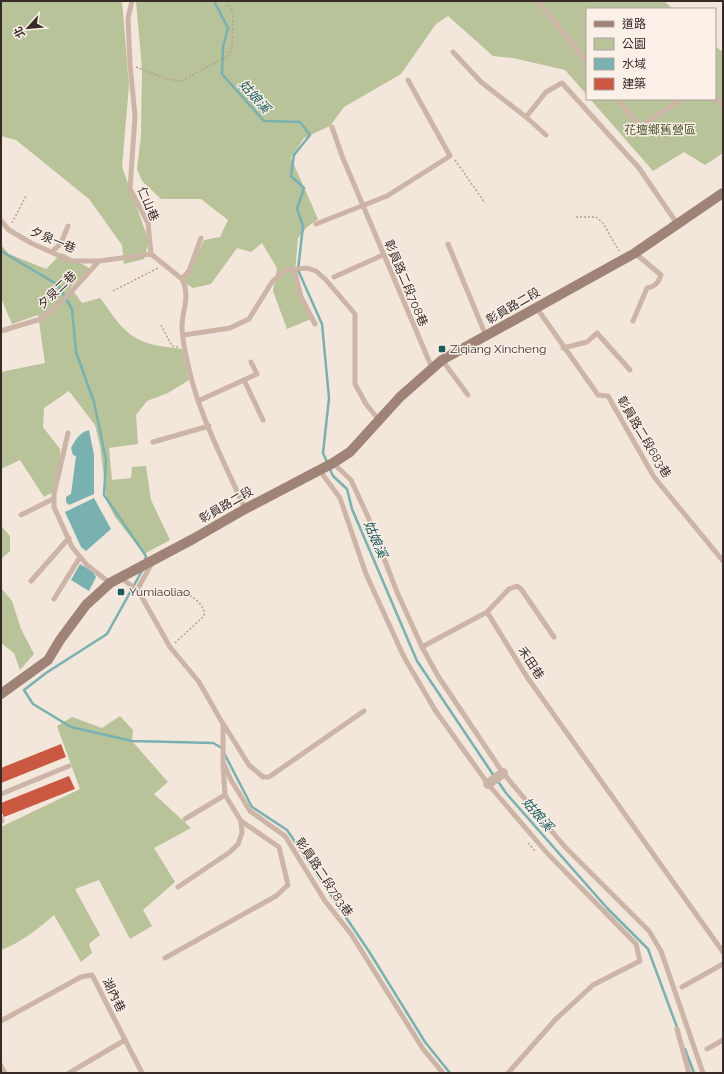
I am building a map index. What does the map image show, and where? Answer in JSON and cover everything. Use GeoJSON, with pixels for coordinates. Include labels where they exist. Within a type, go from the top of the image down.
{"type":"FeatureCollection","features":[{"type":"Feature","properties":{"kind":"main road","name":"彰員路二段"},"geometry":{"type":"LineString","coordinates":[[120,577],[333,463],[350,452],[400,397],[442,360],[636,253],[723,193]]}},
{"type":"Feature","properties":{"kind":"main road"},"geometry":{"type":"LineString","coordinates":[[1,694],[48,660],[60,640],[86,605],[110,583],[120,577]]}},
{"type":"Feature","properties":{"kind":"street"},"geometry":{"type":"LineString","coordinates":[[488,784],[503,773]]}},
{"type":"Feature","properties":{"kind":"lane","name":"仁山巷"},"geometry":{"type":"LineString","coordinates":[[132,1],[128,18],[130,64],[135,116],[130,189],[148,223],[151,254]]}},
{"type":"Feature","properties":{"kind":"lane"},"geometry":{"type":"LineString","coordinates":[[538,1],[586,61]]}},
{"type":"Feature","properties":{"kind":"lane"},"geometry":{"type":"LineString","coordinates":[[453,52],[481,82],[526,117],[546,135]]}},
{"type":"Feature","properties":{"kind":"lane"},"geometry":{"type":"LineString","coordinates":[[316,224],[387,196],[450,156],[408,80]]}},
{"type":"Feature","properties":{"kind":"lane"},"geometry":{"type":"LineString","coordinates":[[526,117],[546,92],[562,83],[639,168],[678,225]]}},
{"type":"Feature","properties":{"kind":"lane"},"geometry":{"type":"LineString","coordinates":[[618,100],[640,127],[680,100]]}},
{"type":"Feature","properties":{"kind":"lane","name":"彰員路二段708巷"},"geometry":{"type":"LineString","coordinates":[[332,127],[362,205],[432,368]]}},
{"type":"Feature","properties":{"kind":"lane","name":"夕泉一巷"},"geometry":{"type":"LineString","coordinates":[[1,220],[9,230],[32,244],[71,261],[99,261],[151,254]]}},
{"type":"Feature","properties":{"kind":"lane"},"geometry":{"type":"LineString","coordinates":[[52,252],[61,243],[68,226]]}},
{"type":"Feature","properties":{"kind":"lane"},"geometry":{"type":"LineString","coordinates":[[182,279],[189,271],[201,238]]}},
{"type":"Feature","properties":{"kind":"lane"},"geometry":{"type":"LineString","coordinates":[[448,244],[486,336]]}},
{"type":"Feature","properties":{"kind":"lane"},"geometry":{"type":"LineString","coordinates":[[632,321],[647,288],[658,283],[661,275],[636,253]]}},
{"type":"Feature","properties":{"kind":"lane"},"geometry":{"type":"LineString","coordinates":[[151,254],[182,279],[187,297],[182,327],[185,350],[198,401],[245,509]]}},
{"type":"Feature","properties":{"kind":"lane"},"geometry":{"type":"LineString","coordinates":[[334,277],[383,255]]}},
{"type":"Feature","properties":{"kind":"lane","name":"夕泉二巷"},"geometry":{"type":"LineString","coordinates":[[1,331],[41,319],[69,294],[99,261]]}},
{"type":"Feature","properties":{"kind":"lane"},"geometry":{"type":"LineString","coordinates":[[184,336],[230,328],[250,319],[272,282],[285,270],[307,268],[316,271],[326,280],[355,314],[356,384],[366,404],[379,420]]}},
{"type":"Feature","properties":{"kind":"lane"},"geometry":{"type":"LineString","coordinates":[[294,269],[301,297],[315,324]]}},
{"type":"Feature","properties":{"kind":"lane","name":"彰員路二段683巷"},"geometry":{"type":"LineString","coordinates":[[536,307],[598,395],[608,396],[654,477],[723,561]]}},
{"type":"Feature","properties":{"kind":"lane"},"geometry":{"type":"LineString","coordinates":[[564,348],[588,342],[597,333],[630,370]]}},
{"type":"Feature","properties":{"kind":"lane"},"geometry":{"type":"LineString","coordinates":[[442,360],[468,394]]}},
{"type":"Feature","properties":{"kind":"lane"},"geometry":{"type":"LineString","coordinates":[[198,401],[257,374],[251,362]]}},
{"type":"Feature","properties":{"kind":"lane"},"geometry":{"type":"LineString","coordinates":[[244,380],[263,420]]}},
{"type":"Feature","properties":{"kind":"lane"},"geometry":{"type":"LineString","coordinates":[[153,442],[209,426]]}},
{"type":"Feature","properties":{"kind":"lane"},"geometry":{"type":"LineString","coordinates":[[68,433],[53,499],[54,507],[68,538],[80,557],[87,565],[110,583]]}},
{"type":"Feature","properties":{"kind":"lane"},"geometry":{"type":"LineString","coordinates":[[333,463],[351,480],[422,647],[438,676],[503,773],[565,847],[649,931],[661,951],[704,1073]]}},
{"type":"Feature","properties":{"kind":"lane"},"geometry":{"type":"LineString","coordinates":[[320,471],[340,498],[366,574],[404,657],[435,710],[488,784],[548,854],[636,944],[640,961],[593,985],[556,1018],[508,1073]]}},
{"type":"Feature","properties":{"kind":"lane"},"geometry":{"type":"LineString","coordinates":[[21,515],[53,499]]}},
{"type":"Feature","properties":{"kind":"lane"},"geometry":{"type":"LineString","coordinates":[[31,581],[68,538]]}},
{"type":"Feature","properties":{"kind":"lane"},"geometry":{"type":"LineString","coordinates":[[54,599],[80,557]]}},
{"type":"Feature","properties":{"kind":"lane"},"geometry":{"type":"LineString","coordinates":[[137,590],[150,562]]}},
{"type":"Feature","properties":{"kind":"lane","name":"彰員路二段783巷"},"geometry":{"type":"LineString","coordinates":[[120,577],[137,590],[170,647],[199,682],[223,724],[223,762],[231,780],[250,811],[285,836],[325,901],[352,934],[423,1049],[443,1073]]}},
{"type":"Feature","properties":{"kind":"lane"},"geometry":{"type":"LineString","coordinates":[[422,647],[487,612],[509,589],[517,586],[521,589],[554,637]]}},
{"type":"Feature","properties":{"kind":"lane","name":"禾田巷"},"geometry":{"type":"LineString","coordinates":[[487,612],[527,676],[723,952]]}},
{"type":"Feature","properties":{"kind":"lane"},"geometry":{"type":"LineString","coordinates":[[223,724],[249,765],[263,777],[269,777],[364,711]]}},
{"type":"Feature","properties":{"kind":"lane"},"geometry":{"type":"LineString","coordinates":[[165,958],[276,896],[288,885],[279,847],[242,821],[225,795],[223,762]]}},
{"type":"Feature","properties":{"kind":"lane"},"geometry":{"type":"LineString","coordinates":[[1,794],[69,766]]}},
{"type":"Feature","properties":{"kind":"lane"},"geometry":{"type":"LineString","coordinates":[[185,819],[225,795]]}},
{"type":"Feature","properties":{"kind":"lane"},"geometry":{"type":"LineString","coordinates":[[178,887],[238,844],[242,834],[242,821]]}},
{"type":"Feature","properties":{"kind":"lane"},"geometry":{"type":"LineString","coordinates":[[682,987],[723,964]]}},
{"type":"Feature","properties":{"kind":"lane","name":"湖內巷"},"geometry":{"type":"LineString","coordinates":[[1,1021],[81,977],[92,975],[142,1073]]}},
{"type":"Feature","properties":{"kind":"lane"},"geometry":{"type":"LineString","coordinates":[[677,1029],[689,1073]]}},
{"type":"Feature","properties":{"kind":"lane"},"geometry":{"type":"LineString","coordinates":[[69,1073],[125,1040]]}},
{"type":"Feature","properties":{"kind":"lane"},"geometry":{"type":"LineString","coordinates":[[707,1049],[723,1040]]}},
{"type":"Feature","properties":{"kind":"lane"},"geometry":{"type":"LineString","coordinates":[[1,1066],[5,1073]]}},
{"type":"Feature","properties":{"kind":"path"},"geometry":{"type":"LineString","coordinates":[[130,64],[167,79],[182,81],[229,55],[232,49],[233,14],[227,1]]}},
{"type":"Feature","properties":{"kind":"path"},"geometry":{"type":"LineString","coordinates":[[450,156],[458,162],[485,203]]}},
{"type":"Feature","properties":{"kind":"path"},"geometry":{"type":"LineString","coordinates":[[9,230],[26,196]]}},
{"type":"Feature","properties":{"kind":"path"},"geometry":{"type":"LineString","coordinates":[[576,217],[596,217],[603,223],[623,260]]}},
{"type":"Feature","properties":{"kind":"path"},"geometry":{"type":"LineString","coordinates":[[113,291],[165,265]]}},
{"type":"Feature","properties":{"kind":"path"},"geometry":{"type":"LineString","coordinates":[[161,325],[172,346],[185,350]]}},
{"type":"Feature","properties":{"kind":"path"},"geometry":{"type":"LineString","coordinates":[[170,647],[204,616],[205,612],[198,602],[179,589]]}},
{"type":"Feature","properties":{"kind":"green space"},"geometry":{"type":"Polygon","coordinates":[[[1,1],[122,1],[129,85],[122,167],[149,241],[144,259],[124,264],[122,245],[89,199],[16,140],[1,136],[1,1]]]}},
{"type":"Feature","properties":{"kind":"green space"},"geometry":{"type":"Polygon","coordinates":[[[136,1],[664,1],[672,8],[586,8],[586,94],[565,70],[513,58],[493,56],[448,16],[436,24],[401,74],[344,107],[330,126],[304,138],[291,158],[318,219],[307,227],[298,238],[295,272],[311,319],[287,329],[273,291],[277,268],[262,243],[251,252],[237,248],[211,284],[193,288],[184,283],[204,240],[220,237],[228,220],[201,199],[161,199],[142,181],[137,169],[141,136],[142,70],[136,1]]]}},
{"type":"Feature","properties":{"kind":"green space","name":"花壇鄉舊營區"},"geometry":{"type":"Polygon","coordinates":[[[716,47],[723,52],[723,153],[705,165],[684,152],[653,171],[591,100],[716,100],[716,47]]]}},
{"type":"Feature","properties":{"kind":"green space"},"geometry":{"type":"Polygon","coordinates":[[[1,245],[9,254],[46,269],[62,253],[91,269],[72,285],[71,288],[82,303],[100,298],[125,330],[131,335],[141,341],[164,347],[182,349],[189,380],[168,393],[147,401],[136,415],[138,444],[109,448],[112,480],[131,478],[132,467],[146,466],[151,500],[170,540],[144,554],[115,517],[107,501],[100,446],[95,425],[69,391],[44,408],[43,427],[60,449],[61,471],[55,491],[44,497],[20,460],[1,469],[1,372],[45,363],[38,315],[12,324],[1,298],[1,245]]]}},
{"type":"Feature","properties":{"kind":"green space"},"geometry":{"type":"Polygon","coordinates":[[[1,526],[10,536],[10,551],[1,559],[1,526]]]}},
{"type":"Feature","properties":{"kind":"green space"},"geometry":{"type":"Polygon","coordinates":[[[1,588],[12,601],[21,629],[34,654],[20,670],[14,653],[1,643],[1,588]]]}},
{"type":"Feature","properties":{"kind":"green space"},"geometry":{"type":"Polygon","coordinates":[[[120,716],[133,730],[132,741],[168,782],[154,794],[191,828],[154,848],[175,882],[143,910],[152,926],[130,939],[99,880],[75,889],[100,935],[89,944],[92,953],[81,962],[54,915],[29,935],[1,950],[1,827],[80,789],[57,726],[72,717],[102,728],[120,716]]]}},
{"type":"Feature","properties":{"kind":"water"},"geometry":{"type":"Polygon","coordinates":[[[89,430],[94,455],[94,494],[69,505],[66,502],[66,497],[71,494],[76,456],[73,455],[71,448],[80,435],[89,430]]]}},
{"type":"Feature","properties":{"kind":"water"},"geometry":{"type":"Polygon","coordinates":[[[94,498],[111,529],[86,551],[81,547],[65,512],[94,498]]]}},
{"type":"Feature","properties":{"kind":"water"},"geometry":{"type":"Polygon","coordinates":[[[80,564],[93,572],[96,577],[89,591],[71,580],[80,564]]]}},
{"type":"Feature","properties":{"kind":"building"},"geometry":{"type":"Polygon","coordinates":[[[61,744],[66,757],[1,783],[1,768],[61,744]]]}},
{"type":"Feature","properties":{"kind":"building"},"geometry":{"type":"Polygon","coordinates":[[[69,776],[75,789],[4,817],[1,811],[1,803],[69,776]]]}},
{"type":"Feature","properties":{"kind":"waterway","name":"姑娘溪"},"geometry":{"type":"LineString","coordinates":[[214,1],[228,28],[223,47],[222,74],[264,121],[300,122],[310,135],[294,155],[291,176],[304,188],[297,209],[303,226],[298,270],[322,324],[329,398],[323,453],[327,462]]}},
{"type":"Feature","properties":{"kind":"waterway"},"geometry":{"type":"LineString","coordinates":[[1,251],[58,285],[72,309],[76,352],[94,402],[106,460],[104,495],[146,556],[145,560]]}},
{"type":"Feature","properties":{"kind":"waterway","name":"姑娘溪"},"geometry":{"type":"LineString","coordinates":[[329,467],[333,476],[347,489],[352,509],[417,661],[494,776]]}},
{"type":"Feature","properties":{"kind":"waterway"},"geometry":{"type":"LineString","coordinates":[[143,569],[107,634],[46,673],[24,690],[33,704],[71,727],[132,741],[213,743],[222,748]]}},
{"type":"Feature","properties":{"kind":"waterway"},"geometry":{"type":"LineString","coordinates":[[224,753],[252,807],[287,830],[370,953],[425,1042],[450,1073]]}},
{"type":"Feature","properties":{"kind":"waterway","name":"姑娘溪"},"geometry":{"type":"LineString","coordinates":[[497,780],[506,793],[607,908],[648,949],[678,1030]]}},
{"type":"Feature","properties":{"kind":"waterway","name":"姑娘溪"},"geometry":{"type":"LineString","coordinates":[[685,1049],[694,1073]]}},
{"type":"Feature","properties":{"kind":"place","name":"Ziqiang Xincheng"},"geometry":{"type":"Point","coordinates":[442,349]}},
{"type":"Feature","properties":{"kind":"place","name":"Yumiaoliao"},"geometry":{"type":"Point","coordinates":[121,592]}}]}
